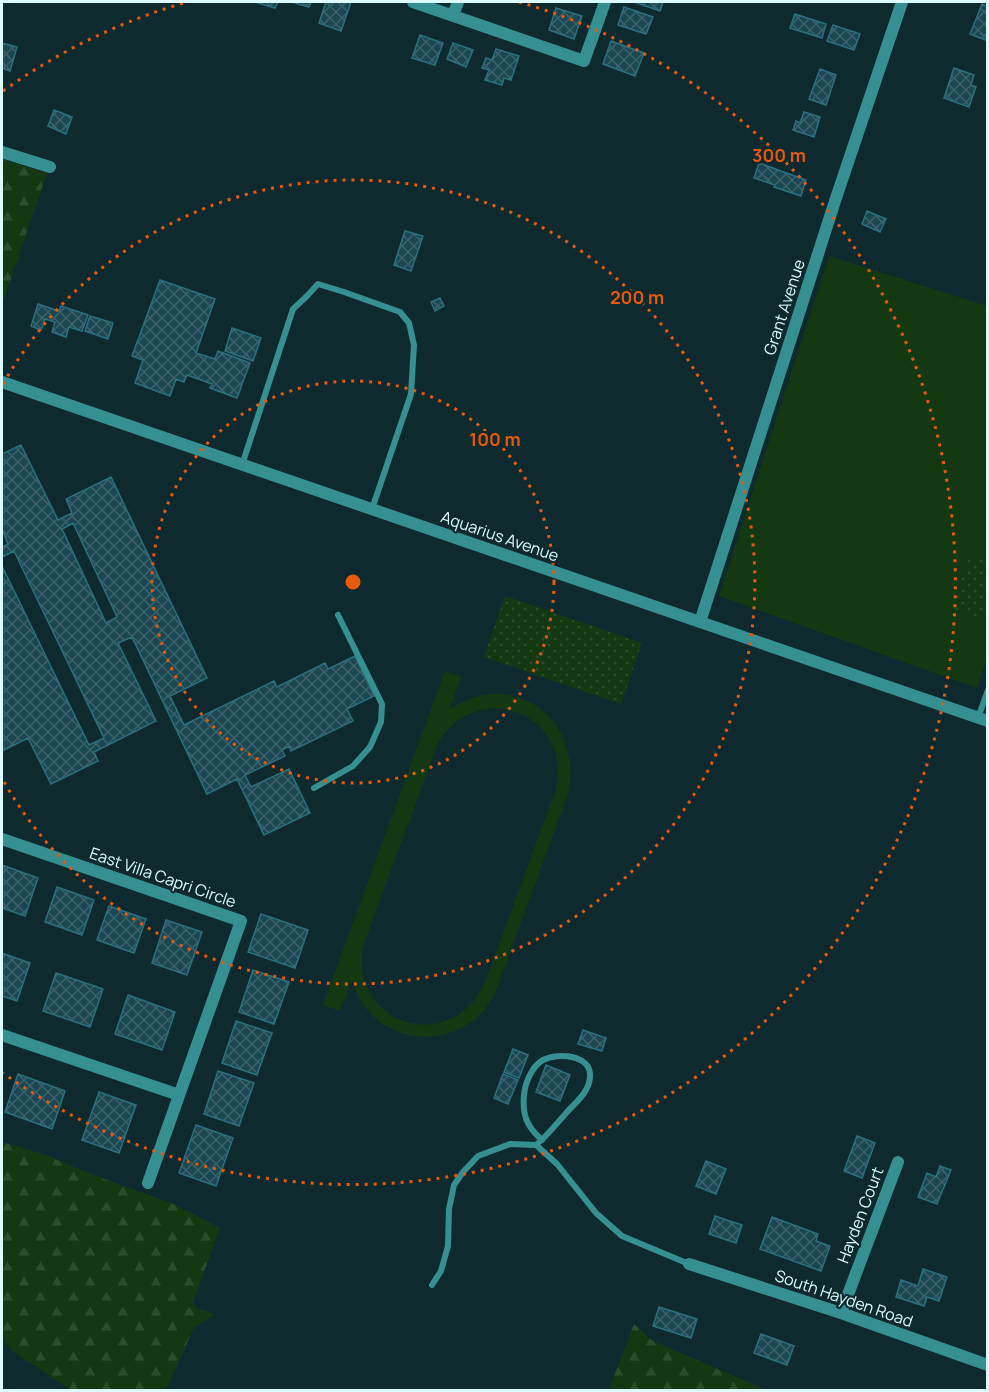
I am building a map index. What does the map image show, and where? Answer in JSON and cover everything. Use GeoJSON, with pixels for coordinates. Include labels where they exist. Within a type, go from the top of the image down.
{"type":"FeatureCollection","features":[{"type":"Feature","properties":{"kind":"street"},"geometry":{"type":"LineString","coordinates":[[413,2],[584,61],[605,2]]}},
{"type":"Feature","properties":{"kind":"street"},"geometry":{"type":"LineString","coordinates":[[453,15],[458,2]]}},
{"type":"Feature","properties":{"kind":"street","name":"Grant Avenue"},"geometry":{"type":"LineString","coordinates":[[700,622],[835,201],[902,2]]}},
{"type":"Feature","properties":{"kind":"street"},"geometry":{"type":"LineString","coordinates":[[2,152],[50,167]]}},
{"type":"Feature","properties":{"kind":"street","name":"Aquarius Avenue"},"geometry":{"type":"LineString","coordinates":[[2,382],[983,720]]}},
{"type":"Feature","properties":{"kind":"street","name":"East Villa Capri Circle"},"geometry":{"type":"LineString","coordinates":[[2,839],[242,921],[147,1183]]}},
{"type":"Feature","properties":{"kind":"street"},"geometry":{"type":"LineString","coordinates":[[2,1035],[179,1095]]}},
{"type":"Feature","properties":{"kind":"street","name":"Hayden Court"},"geometry":{"type":"LineString","coordinates":[[841,1313],[898,1162]]}},
{"type":"Feature","properties":{"kind":"street","name":"South Hayden Road"},"geometry":{"type":"LineString","coordinates":[[689,1264],[841,1313],[987,1365]]}},
{"type":"Feature","properties":{"kind":"lane"},"geometry":{"type":"LineString","coordinates":[[242,465],[292,309],[318,284],[344,292],[400,312],[409,323],[414,345],[411,394],[372,509]]}},
{"type":"Feature","properties":{"kind":"lane"},"geometry":{"type":"LineString","coordinates":[[314,788],[353,766],[370,747],[381,722],[382,704],[338,615]]}},
{"type":"Feature","properties":{"kind":"lane"},"geometry":{"type":"LineString","coordinates":[[983,720],[987,690]]}},
{"type":"Feature","properties":{"kind":"lane"},"geometry":{"type":"LineString","coordinates":[[432,1285],[441,1271],[448,1246],[449,1209],[454,1185],[463,1172],[478,1156],[510,1144],[539,1142],[581,1098],[589,1085],[590,1072],[581,1059],[567,1056],[553,1057],[542,1060],[534,1069],[525,1090],[523,1105],[531,1130],[539,1142],[596,1214],[622,1236],[689,1264]]}},
{"type":"Feature","properties":{"kind":"green space"},"geometry":{"type":"Polygon","coordinates":[[[2,159],[47,173],[2,305],[2,159]]]}},
{"type":"Feature","properties":{"kind":"green space"},"geometry":{"type":"Polygon","coordinates":[[[829,256],[987,306],[987,561],[971,555],[952,608],[987,621],[987,657],[977,688],[719,596],[829,256]]]}},
{"type":"Feature","properties":{"kind":"green space"},"geometry":{"type":"Polygon","coordinates":[[[970,555],[987,561],[987,621],[951,608],[970,555]]]}},
{"type":"Feature","properties":{"kind":"green space"},"geometry":{"type":"Polygon","coordinates":[[[505,596],[642,643],[621,704],[484,657],[505,596]]]}},
{"type":"Feature","properties":{"kind":"green space"},"geometry":{"type":"Polygon","coordinates":[[[445,671],[461,677],[450,709],[476,697],[502,695],[522,699],[539,708],[563,737],[569,755],[570,776],[567,797],[494,996],[489,1003],[468,1024],[454,1031],[425,1037],[395,1031],[382,1023],[364,1005],[352,980],[340,1011],[323,1005],[445,671]],[[492,708],[467,715],[454,723],[438,743],[362,949],[363,976],[373,998],[389,1014],[409,1023],[431,1024],[452,1018],[471,1003],[486,980],[555,792],[557,760],[553,746],[536,723],[509,710],[492,708]]]}},
{"type":"Feature","properties":{"kind":"green space"},"geometry":{"type":"Polygon","coordinates":[[[2,1142],[46,1155],[176,1205],[220,1228],[193,1302],[196,1308],[214,1314],[193,1329],[165,1390],[71,1390],[12,1351],[2,1338],[2,1142]]]}},
{"type":"Feature","properties":{"kind":"green space"},"geometry":{"type":"Polygon","coordinates":[[[634,1324],[651,1340],[766,1390],[609,1390],[634,1324]]]}},
{"type":"Feature","properties":{"kind":"building"},"geometry":{"type":"Polygon","coordinates":[[[255,2],[278,2],[275,8],[255,2]]]}},
{"type":"Feature","properties":{"kind":"building"},"geometry":{"type":"Polygon","coordinates":[[[291,2],[311,2],[309,7],[291,2]]]}},
{"type":"Feature","properties":{"kind":"building"},"geometry":{"type":"Polygon","coordinates":[[[326,2],[351,2],[341,31],[319,23],[326,2]]]}},
{"type":"Feature","properties":{"kind":"building"},"geometry":{"type":"Polygon","coordinates":[[[634,2],[663,2],[660,11],[634,2]]]}},
{"type":"Feature","properties":{"kind":"building"},"geometry":{"type":"Polygon","coordinates":[[[982,4],[988,7],[988,41],[970,34],[982,4]]]}},
{"type":"Feature","properties":{"kind":"building"},"geometry":{"type":"Polygon","coordinates":[[[624,7],[653,17],[646,34],[618,25],[624,7]]]}},
{"type":"Feature","properties":{"kind":"building"},"geometry":{"type":"Polygon","coordinates":[[[556,8],[582,16],[574,39],[549,30],[556,8]]]}},
{"type":"Feature","properties":{"kind":"building"},"geometry":{"type":"Polygon","coordinates":[[[795,14],[826,24],[822,38],[790,28],[795,14]]]}},
{"type":"Feature","properties":{"kind":"building"},"geometry":{"type":"Polygon","coordinates":[[[833,25],[860,34],[854,50],[827,41],[833,25]]]}},
{"type":"Feature","properties":{"kind":"building"},"geometry":{"type":"Polygon","coordinates":[[[420,35],[443,43],[435,65],[412,58],[420,35]]]}},
{"type":"Feature","properties":{"kind":"building"},"geometry":{"type":"Polygon","coordinates":[[[611,41],[644,53],[635,76],[603,64],[611,41]]]}},
{"type":"Feature","properties":{"kind":"building"},"geometry":{"type":"Polygon","coordinates":[[[2,43],[17,47],[10,71],[2,68],[2,43]]]}},
{"type":"Feature","properties":{"kind":"building"},"geometry":{"type":"Polygon","coordinates":[[[453,43],[473,50],[466,67],[447,59],[453,43]]]}},
{"type":"Feature","properties":{"kind":"building"},"geometry":{"type":"Polygon","coordinates":[[[496,49],[519,56],[511,80],[504,78],[502,85],[485,80],[489,70],[482,68],[486,58],[492,60],[496,49]]]}},
{"type":"Feature","properties":{"kind":"building"},"geometry":{"type":"Polygon","coordinates":[[[954,68],[974,75],[971,85],[976,87],[969,107],[944,98],[954,68]]]}},
{"type":"Feature","properties":{"kind":"building"},"geometry":{"type":"Polygon","coordinates":[[[820,69],[836,75],[826,105],[809,99],[820,69]]]}},
{"type":"Feature","properties":{"kind":"building"},"geometry":{"type":"Polygon","coordinates":[[[54,110],[72,117],[66,134],[48,126],[54,110]]]}},
{"type":"Feature","properties":{"kind":"building"},"geometry":{"type":"Polygon","coordinates":[[[804,112],[820,117],[814,137],[793,130],[796,121],[800,123],[804,112]]]}},
{"type":"Feature","properties":{"kind":"building"},"geometry":{"type":"Polygon","coordinates":[[[759,163],[806,180],[801,196],[754,178],[759,163]]]}},
{"type":"Feature","properties":{"kind":"building"},"geometry":{"type":"Polygon","coordinates":[[[867,211],[886,219],[880,232],[862,224],[867,211]]]}},
{"type":"Feature","properties":{"kind":"building"},"geometry":{"type":"Polygon","coordinates":[[[405,231],[423,236],[411,271],[394,265],[405,231]]]}},
{"type":"Feature","properties":{"kind":"building"},"geometry":{"type":"Polygon","coordinates":[[[160,280],[215,299],[196,353],[215,359],[218,351],[250,363],[237,398],[210,388],[212,384],[187,375],[184,382],[176,379],[170,396],[135,383],[143,360],[132,356],[160,280]]]}},
{"type":"Feature","properties":{"kind":"building"},"geometry":{"type":"Polygon","coordinates":[[[440,298],[444,306],[435,311],[431,302],[440,298]]]}},
{"type":"Feature","properties":{"kind":"building"},"geometry":{"type":"Polygon","coordinates":[[[38,304],[59,311],[61,306],[88,315],[82,331],[69,327],[66,337],[52,332],[55,322],[45,319],[41,330],[31,326],[38,304]]]}},
{"type":"Feature","properties":{"kind":"building"},"geometry":{"type":"Polygon","coordinates":[[[90,316],[113,323],[108,339],[85,331],[90,316]]]}},
{"type":"Feature","properties":{"kind":"building"},"geometry":{"type":"Polygon","coordinates":[[[232,328],[261,338],[253,361],[225,351],[232,328]]]}},
{"type":"Feature","properties":{"kind":"building"},"geometry":{"type":"Polygon","coordinates":[[[21,445],[58,520],[72,513],[66,499],[111,477],[207,678],[170,696],[184,725],[274,681],[277,687],[325,663],[328,669],[355,656],[374,696],[347,709],[353,721],[291,751],[289,746],[282,750],[285,756],[245,775],[251,787],[289,769],[310,813],[264,835],[237,779],[207,794],[132,637],[118,643],[156,721],[94,752],[98,761],[51,784],[28,738],[2,751],[2,566],[89,745],[104,738],[14,551],[2,557],[2,547],[8,544],[2,529],[2,454],[21,445]],[[73,523],[62,529],[106,623],[117,617],[73,523]]]}},
{"type":"Feature","properties":{"kind":"building"},"geometry":{"type":"Polygon","coordinates":[[[2,865],[38,878],[25,916],[2,908],[2,865]]]}},
{"type":"Feature","properties":{"kind":"building"},"geometry":{"type":"Polygon","coordinates":[[[57,887],[94,900],[82,935],[45,922],[57,887]]]}},
{"type":"Feature","properties":{"kind":"building"},"geometry":{"type":"Polygon","coordinates":[[[109,906],[146,919],[134,953],[97,940],[109,906]]]}},
{"type":"Feature","properties":{"kind":"building"},"geometry":{"type":"Polygon","coordinates":[[[261,914],[308,930],[295,968],[248,952],[261,914]]]}},
{"type":"Feature","properties":{"kind":"building"},"geometry":{"type":"Polygon","coordinates":[[[166,920],[202,932],[187,975],[152,963],[166,920]]]}},
{"type":"Feature","properties":{"kind":"building"},"geometry":{"type":"Polygon","coordinates":[[[2,953],[30,963],[17,1001],[2,996],[2,953]]]}},
{"type":"Feature","properties":{"kind":"building"},"geometry":{"type":"Polygon","coordinates":[[[253,970],[289,982],[274,1024],[239,1012],[253,970]]]}},
{"type":"Feature","properties":{"kind":"building"},"geometry":{"type":"Polygon","coordinates":[[[56,973],[103,989],[90,1027],[43,1011],[56,973]]]}},
{"type":"Feature","properties":{"kind":"building"},"geometry":{"type":"Polygon","coordinates":[[[128,995],[175,1012],[162,1050],[115,1034],[128,995]]]}},
{"type":"Feature","properties":{"kind":"building"},"geometry":{"type":"Polygon","coordinates":[[[236,1021],[272,1033],[257,1075],[222,1063],[236,1021]]]}},
{"type":"Feature","properties":{"kind":"building"},"geometry":{"type":"Polygon","coordinates":[[[583,1030],[606,1038],[602,1051],[578,1044],[583,1030]]]}},
{"type":"Feature","properties":{"kind":"building"},"geometry":{"type":"Polygon","coordinates":[[[513,1049],[528,1055],[519,1078],[504,1072],[513,1049]]]}},
{"type":"Feature","properties":{"kind":"building"},"geometry":{"type":"Polygon","coordinates":[[[546,1065],[570,1075],[560,1101],[536,1092],[546,1065]]]}},
{"type":"Feature","properties":{"kind":"building"},"geometry":{"type":"Polygon","coordinates":[[[218,1071],[254,1083],[239,1126],[204,1114],[218,1071]]]}},
{"type":"Feature","properties":{"kind":"building"},"geometry":{"type":"Polygon","coordinates":[[[18,1074],[65,1091],[52,1129],[5,1112],[18,1074]]]}},
{"type":"Feature","properties":{"kind":"building"},"geometry":{"type":"Polygon","coordinates":[[[503,1074],[518,1080],[508,1104],[494,1098],[503,1074]]]}},
{"type":"Feature","properties":{"kind":"building"},"geometry":{"type":"Polygon","coordinates":[[[99,1092],[136,1105],[119,1153],[82,1140],[99,1092]]]}},
{"type":"Feature","properties":{"kind":"building"},"geometry":{"type":"Polygon","coordinates":[[[196,1125],[233,1138],[216,1186],[179,1173],[196,1125]]]}},
{"type":"Feature","properties":{"kind":"building"},"geometry":{"type":"Polygon","coordinates":[[[857,1136],[875,1143],[862,1178],[844,1171],[857,1136]]]}},
{"type":"Feature","properties":{"kind":"building"},"geometry":{"type":"Polygon","coordinates":[[[706,1161],[726,1169],[716,1194],[696,1186],[706,1161]]]}},
{"type":"Feature","properties":{"kind":"building"},"geometry":{"type":"Polygon","coordinates":[[[940,1166],[951,1170],[937,1204],[918,1197],[927,1173],[936,1177],[940,1166]]]}},
{"type":"Feature","properties":{"kind":"building"},"geometry":{"type":"Polygon","coordinates":[[[715,1216],[742,1225],[736,1243],[709,1234],[715,1216]]]}},
{"type":"Feature","properties":{"kind":"building"},"geometry":{"type":"Polygon","coordinates":[[[772,1217],[818,1234],[816,1241],[830,1246],[821,1271],[760,1249],[772,1217]]]}},
{"type":"Feature","properties":{"kind":"building"},"geometry":{"type":"Polygon","coordinates":[[[923,1269],[947,1277],[939,1301],[927,1297],[924,1306],[896,1297],[901,1280],[918,1286],[923,1269]]]}},
{"type":"Feature","properties":{"kind":"building"},"geometry":{"type":"Polygon","coordinates":[[[659,1307],[697,1319],[691,1338],[653,1326],[659,1307]]]}},
{"type":"Feature","properties":{"kind":"building"},"geometry":{"type":"Polygon","coordinates":[[[761,1334],[794,1346],[787,1365],[754,1353],[761,1334]]]}}]}
